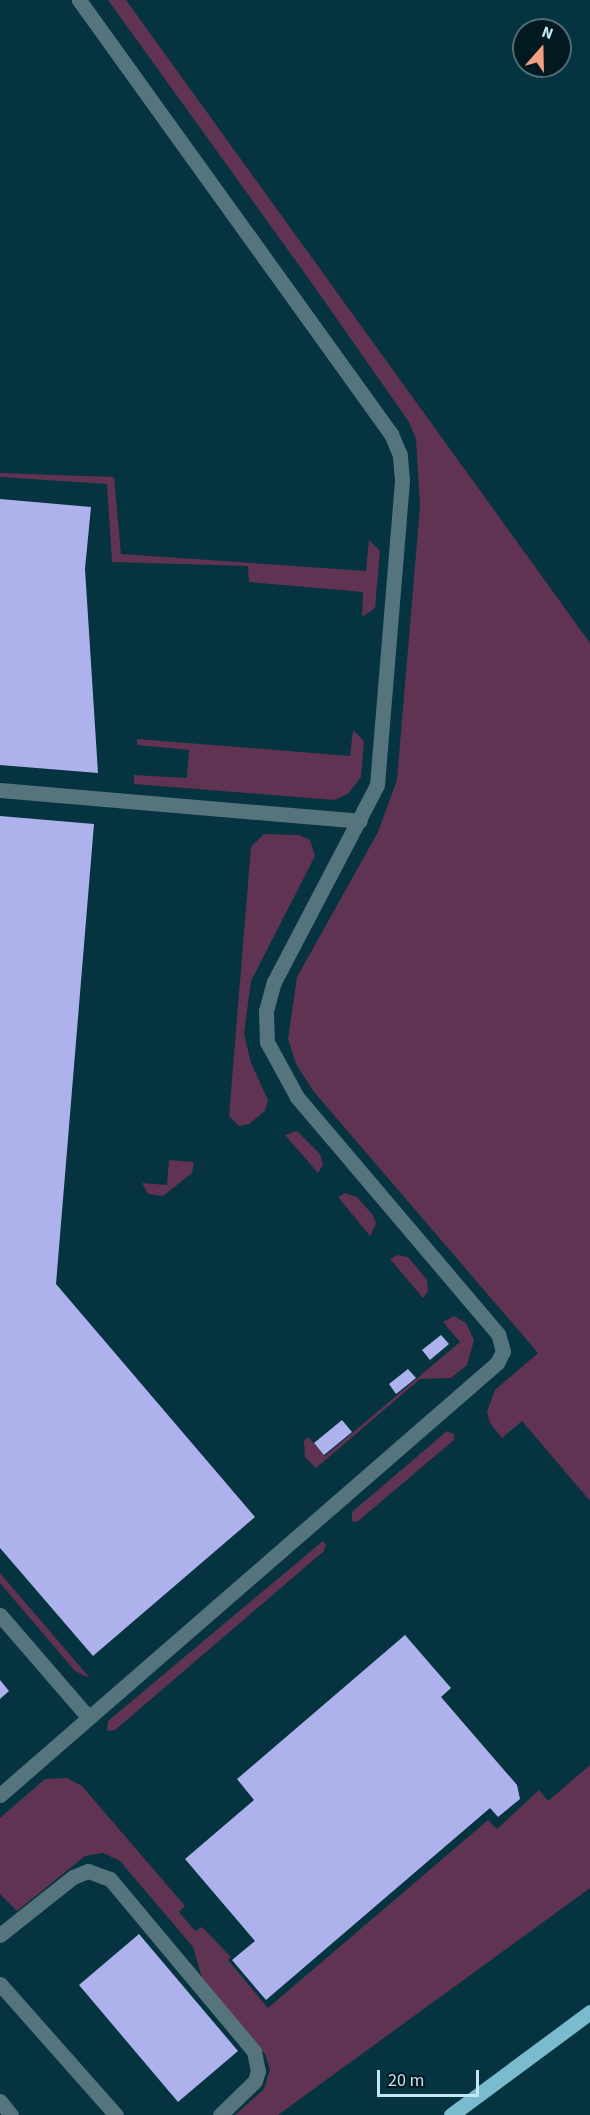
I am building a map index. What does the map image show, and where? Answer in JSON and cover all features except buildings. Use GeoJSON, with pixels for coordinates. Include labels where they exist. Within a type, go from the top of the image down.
{"type":"FeatureCollection","features":[{"type":"Feature","properties":{"kind":"main road"},"geometry":{"type":"LineString","coordinates":[[451,2115],[590,2012]]}},
{"type":"Feature","properties":{"kind":"lane"},"geometry":{"type":"LineString","coordinates":[[0,1796],[497,1363],[503,1351],[498,1334],[297,1097],[267,1042],[266,1011],[274,982],[360,821],[376,785],[402,480],[400,455],[391,434],[79,0]]}},
{"type":"Feature","properties":{"kind":"lane"},"geometry":{"type":"LineString","coordinates":[[0,790],[360,821]]}},
{"type":"Feature","properties":{"kind":"lane"},"geometry":{"type":"LineString","coordinates":[[0,1614],[88,1717]]}},
{"type":"Feature","properties":{"kind":"lane"},"geometry":{"type":"LineString","coordinates":[[0,1935],[73,1877],[88,1871],[110,1879],[254,2051],[258,2063],[255,2081],[220,2115]]}},
{"type":"Feature","properties":{"kind":"lane"},"geometry":{"type":"LineString","coordinates":[[0,1984],[116,2115]]}},
{"type":"Feature","properties":{"kind":"lane"},"geometry":{"type":"LineString","coordinates":[[0,2101],[11,2115]]}},
{"type":"Feature","properties":{"kind":"shaded area"},"geometry":{"type":"Polygon","coordinates":[[[108,0],[126,0],[590,643],[590,1501],[522,1421],[502,1438],[490,1423],[487,1411],[495,1390],[538,1353],[314,1092],[296,1064],[288,1039],[297,977],[378,832],[397,780],[420,506],[416,439],[409,422],[311,282],[108,0]]]}},
{"type":"Feature","properties":{"kind":"shaded area"},"geometry":{"type":"Polygon","coordinates":[[[0,473],[114,477],[121,554],[366,571],[369,540],[380,551],[375,608],[362,617],[363,592],[249,582],[248,566],[112,562],[107,484],[0,477],[0,473]]]}},
{"type":"Feature","properties":{"kind":"shaded area"},"geometry":{"type":"Polygon","coordinates":[[[353,730],[364,741],[361,777],[348,794],[334,800],[134,784],[134,775],[187,778],[189,750],[137,745],[137,739],[350,756],[353,730]]]}},
{"type":"Feature","properties":{"kind":"shaded area"},"geometry":{"type":"Polygon","coordinates":[[[264,834],[299,835],[310,840],[315,856],[251,981],[244,1034],[251,1063],[268,1100],[265,1111],[249,1124],[239,1126],[229,1116],[251,847],[264,834]]]}},
{"type":"Feature","properties":{"kind":"shaded area"},"geometry":{"type":"Polygon","coordinates":[[[297,1131],[320,1154],[323,1165],[318,1173],[285,1135],[297,1131]]]}},
{"type":"Feature","properties":{"kind":"shaded area"},"geometry":{"type":"Polygon","coordinates":[[[169,1160],[194,1162],[192,1173],[163,1196],[148,1194],[142,1183],[167,1185],[169,1160]]]}},
{"type":"Feature","properties":{"kind":"shaded area"},"geometry":{"type":"Polygon","coordinates":[[[345,1193],[357,1197],[373,1215],[376,1224],[370,1236],[338,1197],[345,1193]]]}},
{"type":"Feature","properties":{"kind":"shaded area"},"geometry":{"type":"Polygon","coordinates":[[[398,1255],[408,1257],[427,1280],[428,1291],[423,1298],[390,1259],[398,1255]]]}},
{"type":"Feature","properties":{"kind":"shaded area"},"geometry":{"type":"Polygon","coordinates":[[[454,1316],[466,1323],[474,1340],[467,1365],[451,1378],[420,1379],[316,1468],[305,1457],[304,1441],[308,1437],[325,1456],[460,1342],[443,1322],[454,1316]]]}},
{"type":"Feature","properties":{"kind":"shaded area"},"geometry":{"type":"Polygon","coordinates":[[[447,1431],[454,1434],[454,1440],[357,1522],[352,1521],[352,1512],[447,1431]]]}},
{"type":"Feature","properties":{"kind":"shaded area"},"geometry":{"type":"Polygon","coordinates":[[[323,1541],[326,1545],[324,1551],[115,1730],[107,1731],[108,1721],[323,1541]]]}},
{"type":"Feature","properties":{"kind":"shaded area"},"geometry":{"type":"Polygon","coordinates":[[[0,1573],[90,1678],[75,1671],[0,1583],[0,1573]]]}},
{"type":"Feature","properties":{"kind":"shaded area"},"geometry":{"type":"Polygon","coordinates":[[[590,1765],[590,1888],[278,2115],[235,2115],[264,2089],[270,2069],[265,2054],[202,1978],[193,1947],[120,1861],[103,1853],[85,1856],[17,1911],[0,1894],[0,1818],[45,1779],[67,1778],[82,1786],[185,1906],[179,1912],[195,1931],[202,1927],[231,1957],[228,1960],[268,2008],[488,1820],[497,1829],[539,1790],[548,1801],[590,1765]]]}}]}
